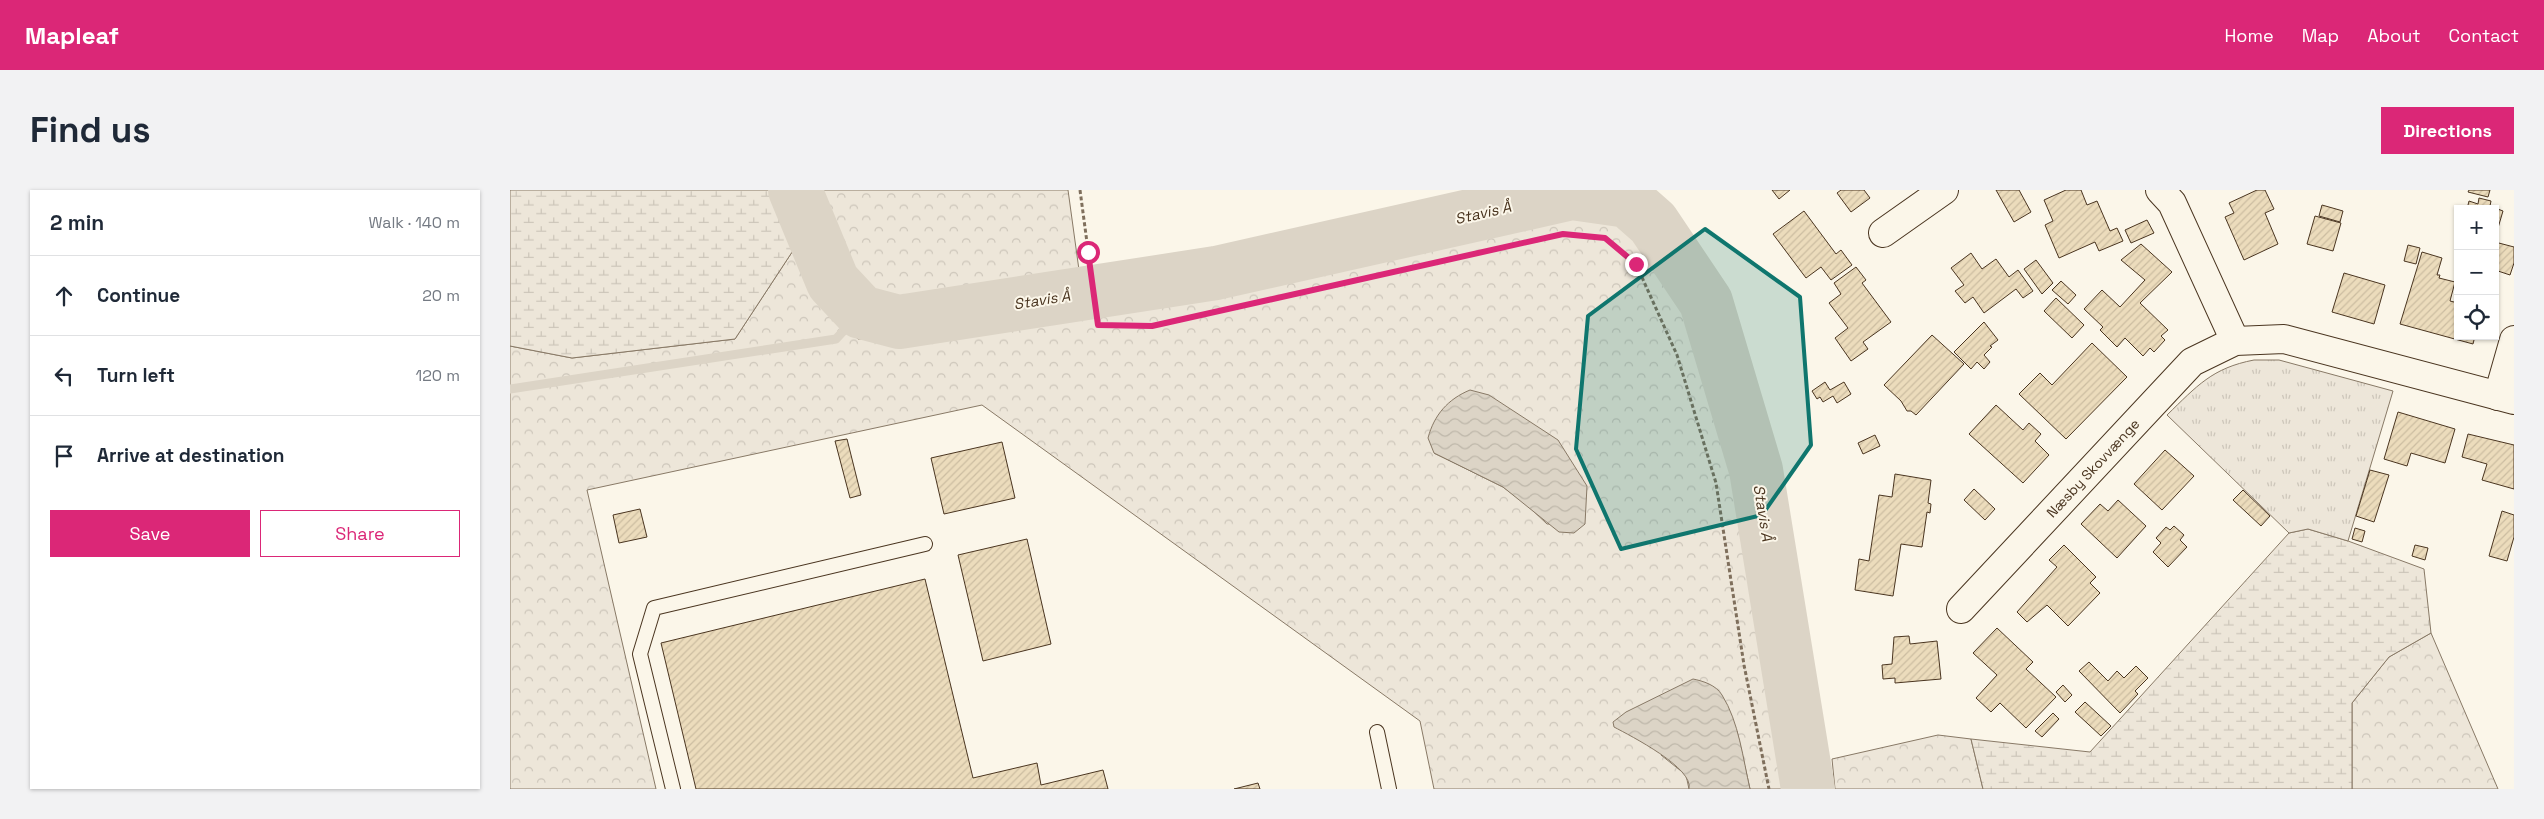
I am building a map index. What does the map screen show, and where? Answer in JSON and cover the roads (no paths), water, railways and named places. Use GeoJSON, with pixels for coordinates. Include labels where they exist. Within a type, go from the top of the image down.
{"type":"FeatureCollection","features":[{"type":"Feature","properties":{"kind":"street"},"geometry":{"type":"LineString","coordinates":[[1883,233],[1944,190]]}},
{"type":"Feature","properties":{"kind":"street"},"geometry":{"type":"LineString","coordinates":[[2160,190],[2172,203],[2234,341]]}},
{"type":"Feature","properties":{"kind":"street","name":"Næsby Skovvænge"},"geometry":{"type":"LineString","coordinates":[[1961,609],[2192,362],[2234,341],[2284,339],[2506,398],[2514,340]]}},
{"type":"Feature","properties":{"kind":"lane"},"geometry":{"type":"LineString","coordinates":[[673,789],[640,654],[654,608],[925,544]]}},
{"type":"Feature","properties":{"kind":"lane"},"geometry":{"type":"LineString","coordinates":[[1377,732],[1390,789]]}},
{"type":"Feature","properties":{"kind":"water"},"geometry":{"type":"Polygon","coordinates":[[[1470,390],[1489,395],[1558,440],[1587,486],[1585,524],[1574,533],[1559,532],[1503,487],[1434,453],[1428,438],[1438,415],[1455,398],[1470,390]]]}},
{"type":"Feature","properties":{"kind":"water"},"geometry":{"type":"Polygon","coordinates":[[[1693,679],[1713,686],[1722,695],[1728,706],[1740,741],[1750,789],[1689,789],[1688,781],[1672,763],[1647,745],[1614,727],[1613,722],[1626,712],[1693,679]]]}},
{"type":"Feature","properties":{"kind":"waterway","name":"Stavis Å"},"geometry":{"type":"LineString","coordinates":[[795,190],[833,282],[861,312],[899,322],[1216,273],[1572,193],[1628,201],[1653,223],[1706,302],[1756,470],[1808,789]]}},
{"type":"Feature","properties":{"kind":"waterway"},"geometry":{"type":"LineString","coordinates":[[510,389],[836,339],[861,312]]}}]}
